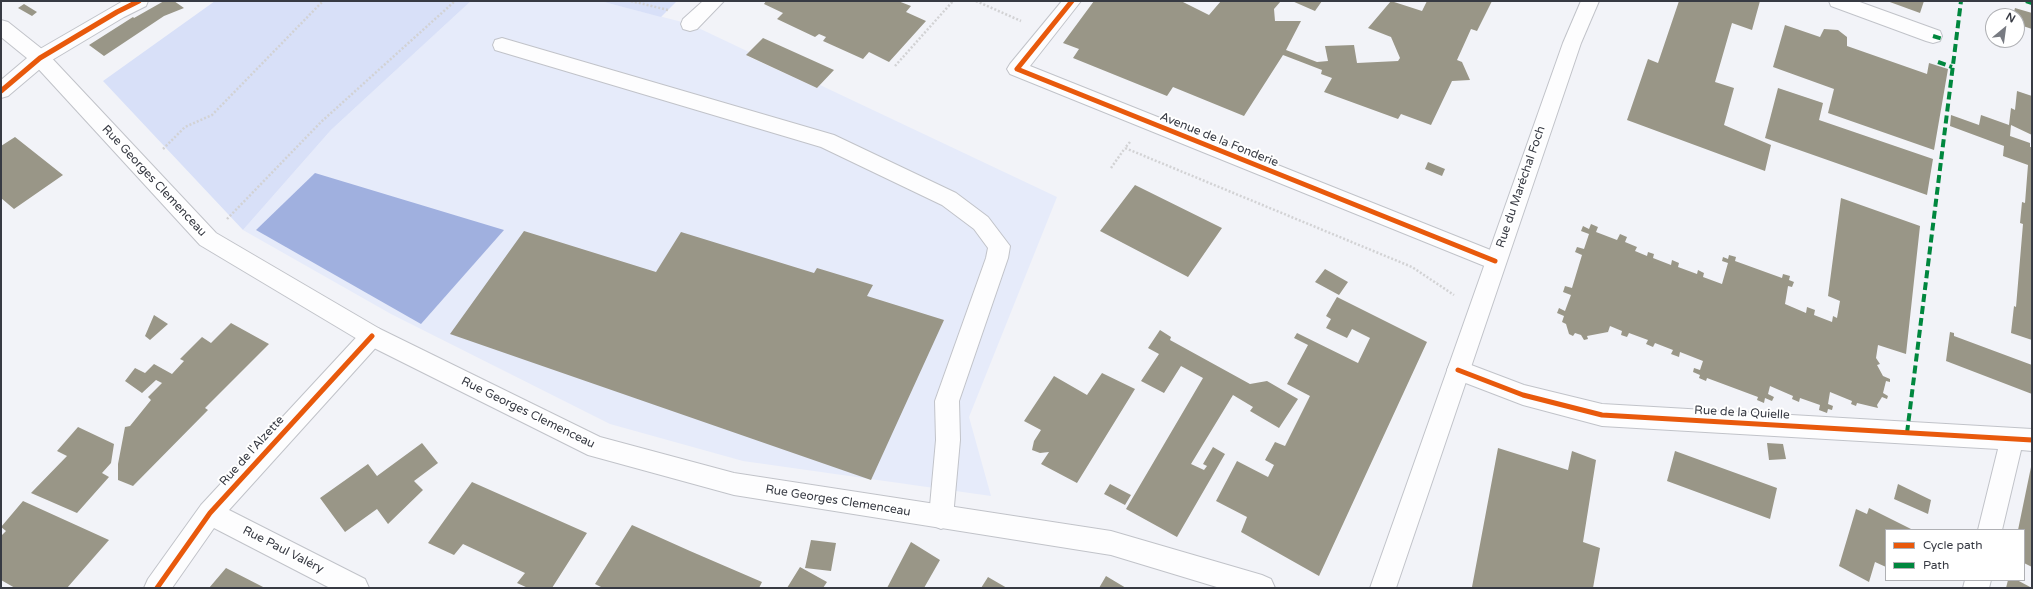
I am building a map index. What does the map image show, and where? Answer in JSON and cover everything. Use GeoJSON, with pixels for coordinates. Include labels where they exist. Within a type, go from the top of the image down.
{"type":"FeatureCollection","features":[{"type":"Feature","properties":{"kind":"main road"},"geometry":{"type":"LineString","coordinates":[[1,91],[40,58],[117,12],[139,1]]}},
{"type":"Feature","properties":{"kind":"main road"},"geometry":{"type":"LineString","coordinates":[[693,21],[715,1]]}},
{"type":"Feature","properties":{"kind":"main road","name":"Avenue de la Fonderie"},"geometry":{"type":"LineString","coordinates":[[1072,1],[1017,69],[1495,262]]}},
{"type":"Feature","properties":{"kind":"main road","name":"Rue du Maréchal Foch"},"geometry":{"type":"LineString","coordinates":[[1383,588],[1572,43],[1590,1]]}},
{"type":"Feature","properties":{"kind":"main road"},"geometry":{"type":"LineString","coordinates":[[1838,1],[1933,36]]}},
{"type":"Feature","properties":{"kind":"main road","name":"Rue Georges Clemenceau"},"geometry":{"type":"LineString","coordinates":[[1,26],[40,58],[208,240],[372,336],[596,447],[734,484],[1111,543],[1262,588]]}},
{"type":"Feature","properties":{"kind":"main road"},"geometry":{"type":"LineString","coordinates":[[502,45],[827,141],[949,199],[981,223],[999,246],[997,258],[947,401],[948,440],[941,517]]}},
{"type":"Feature","properties":{"kind":"main road","name":"Rue de l'Alzette"},"geometry":{"type":"LineString","coordinates":[[157,588],[210,513],[372,336]]}},
{"type":"Feature","properties":{"kind":"main road","name":"Rue de la Quielle"},"geometry":{"type":"LineString","coordinates":[[1458,370],[1524,396],[1602,415],[2022,440]]}},
{"type":"Feature","properties":{"kind":"main road"},"geometry":{"type":"LineString","coordinates":[[1990,529],[2022,440]]}},
{"type":"Feature","properties":{"kind":"main road","name":"Rue Paul Valéry"},"geometry":{"type":"LineString","coordinates":[[210,513],[356,588]]}},
{"type":"Feature","properties":{"kind":"path"},"geometry":{"type":"LineString","coordinates":[[142,170],[185,127],[212,115],[322,1]]}},
{"type":"Feature","properties":{"kind":"path"},"geometry":{"type":"LineString","coordinates":[[208,240],[321,122],[455,1]]}},
{"type":"Feature","properties":{"kind":"path"},"geometry":{"type":"LineString","coordinates":[[631,1],[693,21]]}},
{"type":"Feature","properties":{"kind":"path"},"geometry":{"type":"LineString","coordinates":[[894,66],[953,1]]}},
{"type":"Feature","properties":{"kind":"path"},"geometry":{"type":"LineString","coordinates":[[976,1],[1047,32]]}},
{"type":"Feature","properties":{"kind":"path"},"geometry":{"type":"LineString","coordinates":[[1111,168],[1143,120]]}},
{"type":"Feature","properties":{"kind":"path"},"geometry":{"type":"LineString","coordinates":[[1125,148],[1412,267],[1478,311]]}},
{"type":"Feature","properties":{"kind":"shaded area"},"geometry":{"type":"Polygon","coordinates":[[[215,1],[471,1],[331,130],[243,230],[103,81],[215,1]]]}},
{"type":"Feature","properties":{"kind":"shaded area"},"geometry":{"type":"Polygon","coordinates":[[[471,1],[600,1],[690,24],[749,52],[747,56],[817,88],[820,85],[1057,197],[969,417],[991,496],[743,461],[610,424],[391,314],[243,230],[331,130],[471,1]]]}},
{"type":"Feature","properties":{"kind":"shaded area"},"geometry":{"type":"Polygon","coordinates":[[[600,1],[677,1],[661,17],[600,1]]]}},
{"type":"Feature","properties":{"kind":"water"},"geometry":{"type":"Polygon","coordinates":[[[315,173],[504,230],[421,324],[256,230],[315,173]]]}},
{"type":"Feature","properties":{"kind":"building"},"geometry":{"type":"Polygon","coordinates":[[[164,1],[174,1],[184,8],[164,16],[104,56],[89,45],[133,17],[134,18],[164,1]]]}},
{"type":"Feature","properties":{"kind":"building"},"geometry":{"type":"Polygon","coordinates":[[[766,1],[898,1],[911,6],[906,12],[926,21],[889,62],[869,52],[863,59],[823,41],[826,37],[819,34],[815,37],[777,19],[783,13],[764,4],[766,1]]]}},
{"type":"Feature","properties":{"kind":"building"},"geometry":{"type":"Polygon","coordinates":[[[1094,1],[1181,1],[1209,15],[1221,1],[1281,1],[1274,9],[1275,21],[1301,21],[1286,50],[1317,62],[1328,61],[1325,46],[1354,45],[1357,63],[1398,61],[1400,58],[1391,37],[1368,28],[1391,1],[1422,11],[1427,1],[1492,1],[1477,31],[1471,29],[1457,60],[1462,62],[1470,80],[1452,81],[1431,125],[1401,114],[1398,119],[1324,92],[1332,78],[1321,74],[1322,70],[1283,55],[1244,116],[1173,87],[1167,96],[1073,58],[1079,49],[1063,43],[1094,1]]]}},
{"type":"Feature","properties":{"kind":"building"},"geometry":{"type":"Polygon","coordinates":[[[1292,1],[1322,1],[1315,11],[1292,1]]]}},
{"type":"Feature","properties":{"kind":"building"},"geometry":{"type":"Polygon","coordinates":[[[1679,1],[1760,1],[1752,30],[1732,23],[1715,82],[1734,88],[1724,125],[1771,145],[1765,171],[1627,120],[1648,59],[1658,63],[1679,1]]]}},
{"type":"Feature","properties":{"kind":"building"},"geometry":{"type":"Polygon","coordinates":[[[1887,1],[1924,1],[1920,13],[1887,1]]]}},
{"type":"Feature","properties":{"kind":"building"},"geometry":{"type":"Polygon","coordinates":[[[24,4],[37,12],[32,16],[18,8],[24,4]]]}},
{"type":"Feature","properties":{"kind":"building"},"geometry":{"type":"Polygon","coordinates":[[[2025,11],[2032,13],[2032,29],[2025,27],[2025,11]]]}},
{"type":"Feature","properties":{"kind":"building"},"geometry":{"type":"Polygon","coordinates":[[[1785,25],[1820,37],[1824,29],[1838,30],[1847,37],[1847,46],[1927,74],[1929,63],[1948,69],[1934,150],[1828,113],[1834,89],[1773,67],[1785,25]]]}},
{"type":"Feature","properties":{"kind":"building"},"geometry":{"type":"Polygon","coordinates":[[[763,38],[834,70],[817,88],[746,55],[763,38]]]}},
{"type":"Feature","properties":{"kind":"building"},"geometry":{"type":"Polygon","coordinates":[[[1778,88],[1823,103],[1819,120],[1933,159],[1927,195],[1765,138],[1778,88]]]}},
{"type":"Feature","properties":{"kind":"building"},"geometry":{"type":"Polygon","coordinates":[[[2017,91],[2032,96],[2032,135],[2011,125],[2010,136],[2030,143],[2030,147],[2032,147],[2032,340],[2011,333],[2014,306],[2016,307],[2023,224],[2020,223],[2022,202],[2025,203],[2028,165],[2003,156],[2004,146],[1950,126],[1951,115],[1979,125],[1981,115],[2009,125],[2011,108],[2015,110],[2017,91]]]}},
{"type":"Feature","properties":{"kind":"building"},"geometry":{"type":"Polygon","coordinates":[[[15,137],[63,175],[14,209],[1,198],[1,146],[15,137]]]}},
{"type":"Feature","properties":{"kind":"building"},"geometry":{"type":"Polygon","coordinates":[[[1428,162],[1445,169],[1442,176],[1425,169],[1428,162]]]}},
{"type":"Feature","properties":{"kind":"building"},"geometry":{"type":"Polygon","coordinates":[[[1135,185],[1222,228],[1188,277],[1100,231],[1135,185]]]}},
{"type":"Feature","properties":{"kind":"building"},"geometry":{"type":"Polygon","coordinates":[[[1841,198],[1920,226],[1906,354],[1878,345],[1876,358],[1880,364],[1877,365],[1883,376],[1890,379],[1890,382],[1886,381],[1883,393],[1888,396],[1887,399],[1882,397],[1877,405],[1878,408],[1857,403],[1856,406],[1851,404],[1852,401],[1830,392],[1828,404],[1833,406],[1832,410],[1828,409],[1827,413],[1819,410],[1820,405],[1800,398],[1799,402],[1792,399],[1793,396],[1770,386],[1768,394],[1774,397],[1772,401],[1765,398],[1764,403],[1757,400],[1758,397],[1707,378],[1706,381],[1699,378],[1700,375],[1693,372],[1694,368],[1700,370],[1703,361],[1680,352],[1679,357],[1671,354],[1673,350],[1655,343],[1653,347],[1646,344],[1648,340],[1629,333],[1627,337],[1621,335],[1622,331],[1610,326],[1608,332],[1587,336],[1588,339],[1584,340],[1581,335],[1575,333],[1573,336],[1569,334],[1566,324],[1562,322],[1564,316],[1557,313],[1559,308],[1565,311],[1571,295],[1563,292],[1565,286],[1572,288],[1582,255],[1575,252],[1577,247],[1584,249],[1589,234],[1581,231],[1583,226],[1589,229],[1591,224],[1598,227],[1596,232],[1617,240],[1620,234],[1627,237],[1625,242],[1637,247],[1635,251],[1647,256],[1648,252],[1654,254],[1653,258],[1671,265],[1672,260],[1679,263],[1678,267],[1697,274],[1698,270],[1704,273],[1703,277],[1722,284],[1728,263],[1722,261],[1723,257],[1728,259],[1729,255],[1736,257],[1735,261],[1782,278],[1783,274],[1790,276],[1789,280],[1794,282],[1792,287],[1788,286],[1785,304],[1806,313],[1807,307],[1815,310],[1814,315],[1832,322],[1833,316],[1837,318],[1840,301],[1828,296],[1841,198]]]}},
{"type":"Feature","properties":{"kind":"building"},"geometry":{"type":"Polygon","coordinates":[[[524,231],[656,272],[681,232],[814,273],[817,268],[873,285],[867,296],[944,320],[871,480],[450,334],[524,231]]]}},
{"type":"Feature","properties":{"kind":"building"},"geometry":{"type":"Polygon","coordinates":[[[1325,269],[1348,282],[1339,295],[1315,282],[1325,269]]]}},
{"type":"Feature","properties":{"kind":"building"},"geometry":{"type":"Polygon","coordinates":[[[1337,297],[1427,342],[1319,576],[1241,532],[1247,517],[1216,501],[1237,461],[1268,477],[1274,465],[1265,460],[1275,442],[1285,446],[1310,396],[1287,384],[1308,345],[1294,338],[1297,333],[1358,363],[1370,338],[1352,329],[1347,338],[1326,328],[1331,319],[1326,316],[1337,297]]]}},
{"type":"Feature","properties":{"kind":"building"},"geometry":{"type":"Polygon","coordinates":[[[154,315],[168,324],[150,340],[145,336],[154,315]]]}},
{"type":"Feature","properties":{"kind":"building"},"geometry":{"type":"Polygon","coordinates":[[[231,323],[269,344],[205,408],[208,410],[133,486],[118,480],[118,464],[125,427],[130,426],[151,400],[148,397],[162,383],[156,380],[142,393],[125,381],[135,368],[145,373],[154,364],[172,374],[184,361],[180,359],[202,337],[211,343],[231,323]]]}},
{"type":"Feature","properties":{"kind":"building"},"geometry":{"type":"Polygon","coordinates":[[[1160,330],[1171,337],[1170,340],[1250,384],[1267,381],[1298,399],[1279,428],[1250,411],[1253,407],[1233,395],[1191,464],[1204,470],[1207,466],[1203,464],[1213,447],[1225,454],[1177,537],[1126,509],[1203,378],[1181,366],[1164,393],[1141,381],[1159,354],[1148,348],[1160,330]]]}},
{"type":"Feature","properties":{"kind":"building"},"geometry":{"type":"Polygon","coordinates":[[[1950,332],[1954,333],[1954,336],[2032,365],[2032,394],[1946,361],[1950,332]]]}},
{"type":"Feature","properties":{"kind":"building"},"geometry":{"type":"Polygon","coordinates":[[[1102,373],[1135,389],[1077,483],[1041,464],[1049,452],[1040,453],[1032,450],[1034,441],[1041,430],[1024,421],[1054,376],[1087,395],[1102,373]]]}},
{"type":"Feature","properties":{"kind":"building"},"geometry":{"type":"Polygon","coordinates":[[[78,427],[114,444],[111,463],[102,473],[109,477],[77,513],[31,493],[67,456],[57,451],[78,427]]]}},
{"type":"Feature","properties":{"kind":"building"},"geometry":{"type":"Polygon","coordinates":[[[422,443],[438,463],[414,481],[423,490],[388,524],[377,509],[345,532],[320,498],[368,464],[377,476],[422,443]]]}},
{"type":"Feature","properties":{"kind":"building"},"geometry":{"type":"Polygon","coordinates":[[[1767,443],[1783,444],[1786,459],[1769,460],[1767,443]]]}},
{"type":"Feature","properties":{"kind":"building"},"geometry":{"type":"Polygon","coordinates":[[[1498,448],[1568,470],[1572,451],[1596,460],[1583,542],[1600,548],[1593,588],[1472,587],[1498,448]]]}},
{"type":"Feature","properties":{"kind":"building"},"geometry":{"type":"Polygon","coordinates":[[[1675,451],[1777,488],[1770,519],[1667,481],[1675,451]]]}},
{"type":"Feature","properties":{"kind":"building"},"geometry":{"type":"Polygon","coordinates":[[[2031,467],[2032,567],[2025,564],[2025,529],[2018,529],[2031,467]]]}},
{"type":"Feature","properties":{"kind":"building"},"geometry":{"type":"Polygon","coordinates":[[[472,482],[587,533],[552,588],[528,588],[517,583],[525,573],[463,544],[454,555],[428,543],[472,482]]]}},
{"type":"Feature","properties":{"kind":"building"},"geometry":{"type":"Polygon","coordinates":[[[1110,484],[1131,495],[1125,505],[1104,494],[1110,484]]]}},
{"type":"Feature","properties":{"kind":"building"},"geometry":{"type":"Polygon","coordinates":[[[1898,484],[1931,500],[1928,514],[1894,499],[1898,484]]]}},
{"type":"Feature","properties":{"kind":"building"},"geometry":{"type":"Polygon","coordinates":[[[23,501],[109,540],[67,588],[15,588],[1,580],[1,536],[6,531],[1,527],[23,501]]]}},
{"type":"Feature","properties":{"kind":"building"},"geometry":{"type":"Polygon","coordinates":[[[1869,508],[1911,529],[1885,529],[1885,567],[1875,562],[1869,582],[1839,566],[1856,509],[1867,514],[1869,508]]]}},
{"type":"Feature","properties":{"kind":"building"},"geometry":{"type":"Polygon","coordinates":[[[632,525],[762,582],[759,588],[603,588],[595,584],[632,525]]]}},
{"type":"Feature","properties":{"kind":"building"},"geometry":{"type":"Polygon","coordinates":[[[811,540],[836,543],[831,571],[805,568],[811,540]]]}},
{"type":"Feature","properties":{"kind":"building"},"geometry":{"type":"Polygon","coordinates":[[[911,542],[940,560],[924,588],[887,588],[911,542]]]}},
{"type":"Feature","properties":{"kind":"building"},"geometry":{"type":"Polygon","coordinates":[[[800,567],[827,582],[823,588],[787,588],[800,567]]]}},
{"type":"Feature","properties":{"kind":"building"},"geometry":{"type":"Polygon","coordinates":[[[226,568],[265,588],[209,588],[226,568]]]}},
{"type":"Feature","properties":{"kind":"building"},"geometry":{"type":"Polygon","coordinates":[[[1106,576],[1126,588],[1099,588],[1106,576]]]}},
{"type":"Feature","properties":{"kind":"building"},"geometry":{"type":"Polygon","coordinates":[[[988,577],[1007,588],[981,588],[988,577]]]}},
{"type":"Feature","properties":{"kind":"building"},"geometry":{"type":"Polygon","coordinates":[[[2008,581],[2019,581],[2032,588],[2006,588],[2008,581]]]}},
{"type":"Feature","properties":{"kind":"marked path"},"geometry":{"type":"LineString","coordinates":[[1907,433],[1961,1]]}},
{"type":"Feature","properties":{"kind":"marked path"},"geometry":{"type":"LineString","coordinates":[[2026,1],[2032,3]]}},
{"type":"Feature","properties":{"kind":"marked path"},"geometry":{"type":"LineString","coordinates":[[1933,36],[1943,39]]}},
{"type":"Feature","properties":{"kind":"marked path"},"geometry":{"type":"LineString","coordinates":[[1938,62],[1952,67]]}},
{"type":"Feature","properties":{"kind":"cycle path"},"geometry":{"type":"LineString","coordinates":[[1,91],[40,58],[117,12],[139,1]]}},
{"type":"Feature","properties":{"kind":"cycle path"},"geometry":{"type":"LineString","coordinates":[[1072,1],[1017,69],[1495,261]]}},
{"type":"Feature","properties":{"kind":"cycle path"},"geometry":{"type":"LineString","coordinates":[[157,588],[210,513],[372,336]]}},
{"type":"Feature","properties":{"kind":"cycle path"},"geometry":{"type":"LineString","coordinates":[[1458,370],[1523,395],[1602,415],[2032,440]]}}]}
